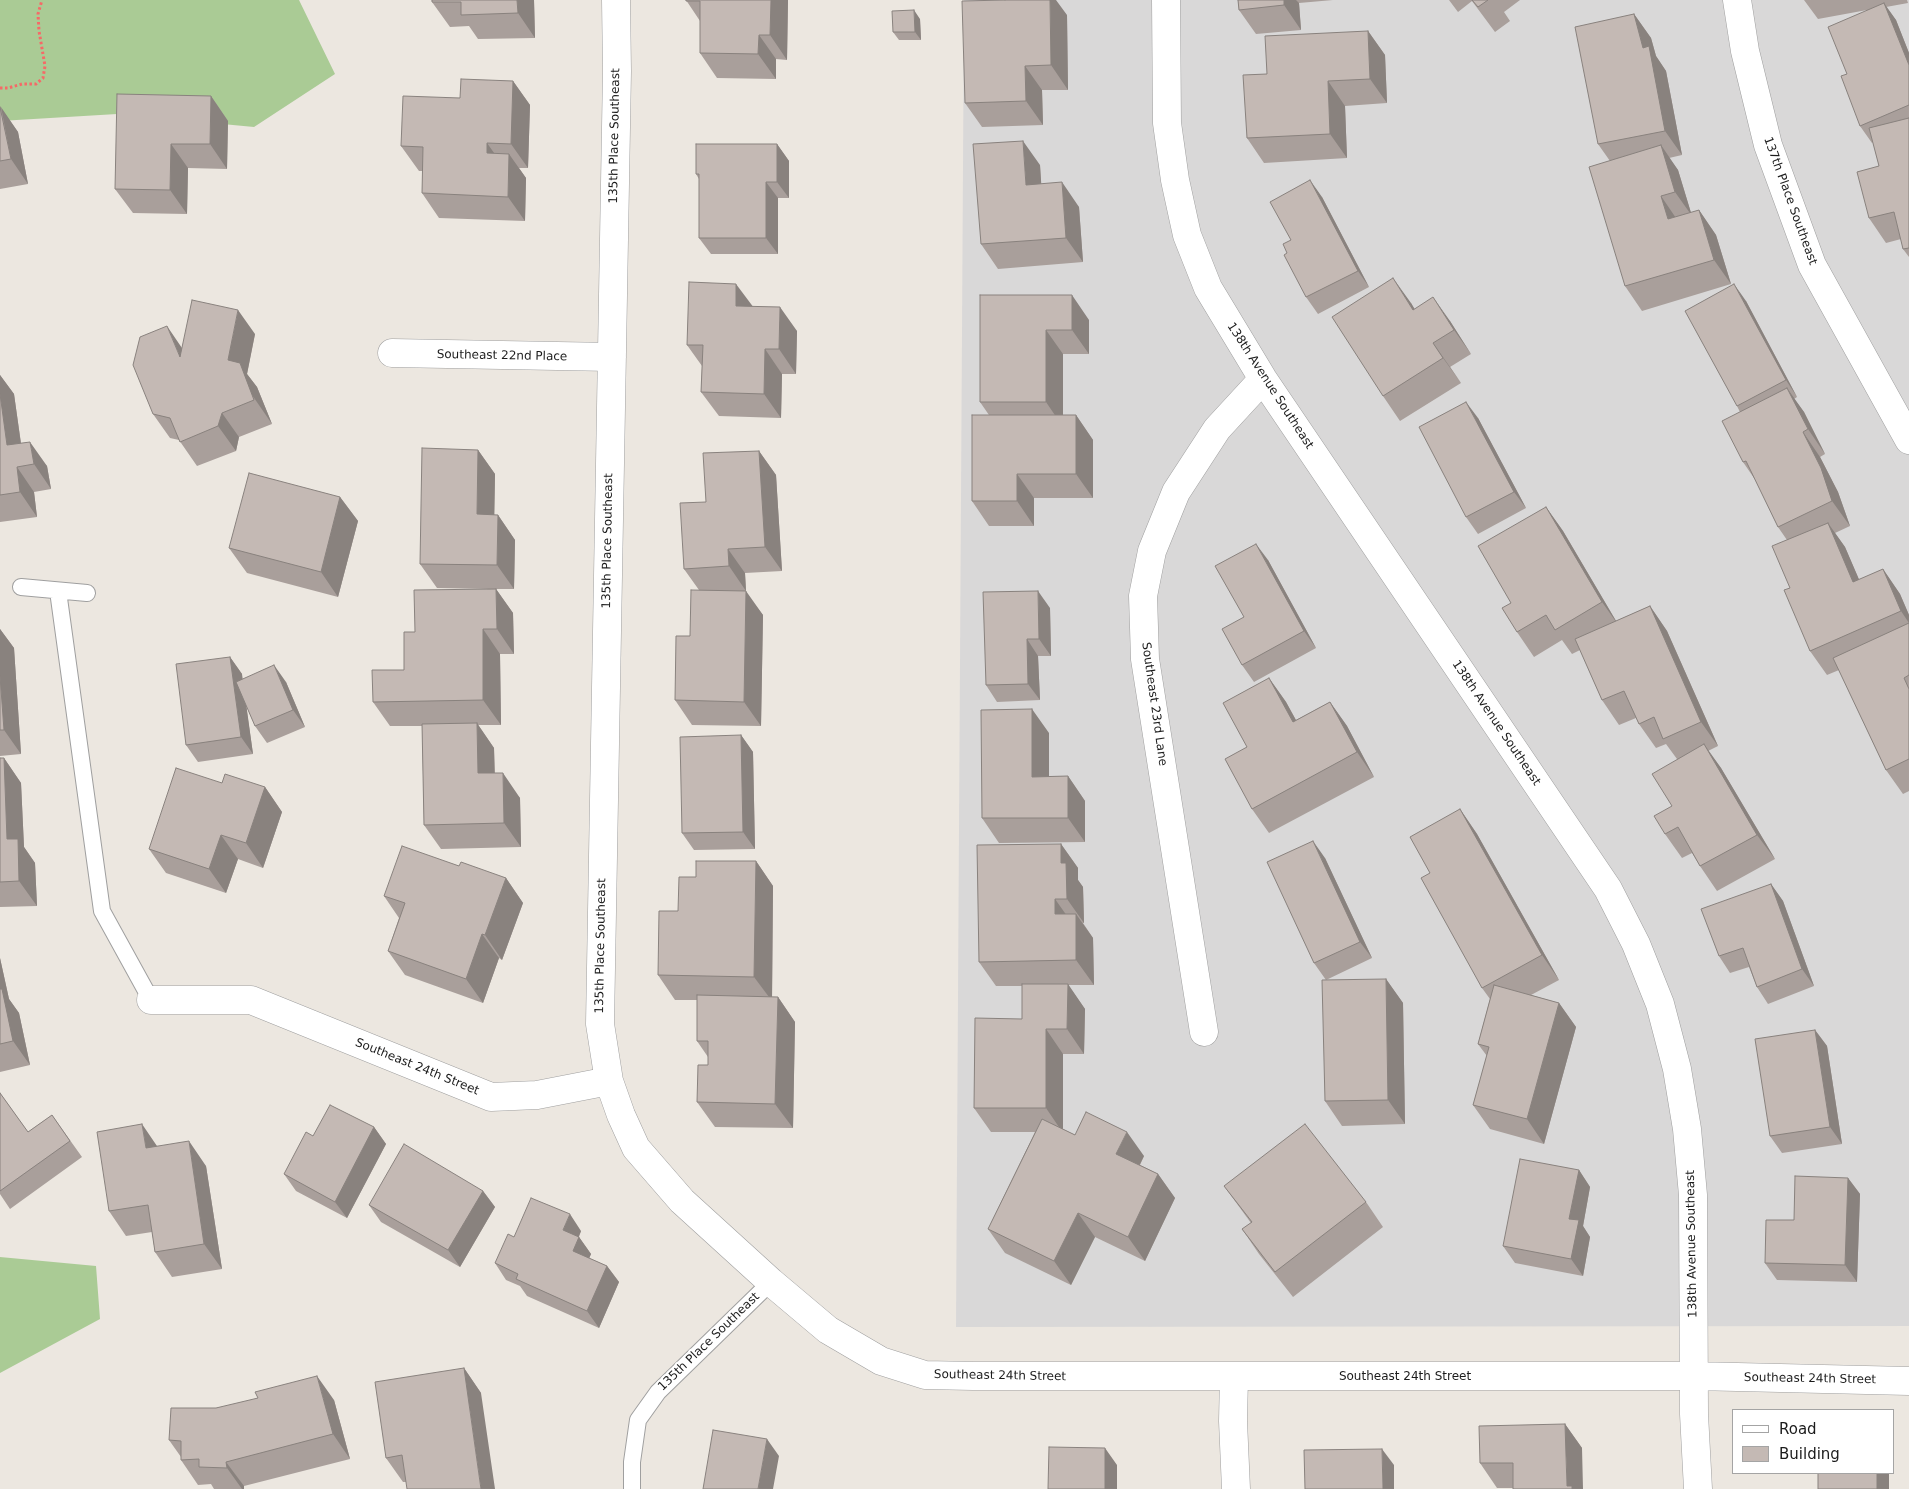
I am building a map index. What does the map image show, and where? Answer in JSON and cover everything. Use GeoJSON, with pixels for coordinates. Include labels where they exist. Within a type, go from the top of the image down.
{"type":"FeatureCollection","features":[{"type":"Feature","properties":{"kind":"street","name":"135th Place Southeast"},"geometry":{"type":"LineString","coordinates":[[609,1081],[600,1024],[617,71],[616,0]]}},
{"type":"Feature","properties":{"kind":"street","name":"138th Avenue Southeast"},"geometry":{"type":"LineString","coordinates":[[1166,0],[1167,123],[1175,180],[1187,235],[1208,288],[1263,379],[1608,889],[1636,944],[1660,1004],[1677,1069],[1687,1130],[1693,1195],[1694,1376],[1698,1489]]}},
{"type":"Feature","properties":{"kind":"street","name":"137th Place Southeast"},"geometry":{"type":"LineString","coordinates":[[1737,0],[1745,51],[1768,145],[1812,265],[1909,440]]}},
{"type":"Feature","properties":{"kind":"street","name":"Southeast 22nd Place"},"geometry":{"type":"LineString","coordinates":[[392,354],[612,357]]}},
{"type":"Feature","properties":{"kind":"street","name":"Southeast 23rd Lane"},"geometry":{"type":"LineString","coordinates":[[1204,1032],[1145,660],[1144,596],[1152,550],[1176,492],[1217,429],[1263,379]]}},
{"type":"Feature","properties":{"kind":"street","name":"Southeast 24th Street"},"geometry":{"type":"LineString","coordinates":[[151,1000],[251,1000],[491,1097],[537,1095],[609,1081],[621,1115],[636,1148],[682,1201],[771,1282],[828,1330],[881,1361],[925,1374],[973,1376],[1234,1377],[1694,1376],[1909,1381]]}},
{"type":"Feature","properties":{"kind":"street"},"geometry":{"type":"LineString","coordinates":[[1234,1377],[1233,1421],[1236,1489]]}},
{"type":"Feature","properties":{"kind":"lane"},"geometry":{"type":"LineString","coordinates":[[21,588],[87,593]]}},
{"type":"Feature","properties":{"kind":"lane"},"geometry":{"type":"LineString","coordinates":[[58,591],[102,911],[151,1000]]}},
{"type":"Feature","properties":{"kind":"lane","name":"135th Place Southeast"},"geometry":{"type":"LineString","coordinates":[[632,1489],[632,1462],[638,1420],[658,1392],[771,1282]]}},
{"type":"Feature","properties":{"kind":"path"},"geometry":{"type":"LineString","coordinates":[[0,88],[22,84],[36,84],[43,78],[45,66],[38,14],[42,0]]}},
{"type":"Feature","properties":{"kind":"shaded area"},"geometry":{"type":"Polygon","coordinates":[[[964,0],[1909,0],[1909,1326],[956,1327],[964,0]]]}},
{"type":"Feature","properties":{"kind":"green space"},"geometry":{"type":"Polygon","coordinates":[[[0,0],[299,0],[335,74],[254,127],[117,114],[0,121],[0,0]]]}},
{"type":"Feature","properties":{"kind":"green space"},"geometry":{"type":"Polygon","coordinates":[[[0,1257],[96,1266],[100,1319],[0,1373],[0,1257]]]}},
{"type":"Feature","properties":{"kind":"building"},"geometry":{"type":"Polygon","coordinates":[[[432,0],[517,0],[518,13],[461,15],[461,2],[432,2],[432,0]]]}},
{"type":"Feature","properties":{"kind":"building"},"geometry":{"type":"Polygon","coordinates":[[[686,0],[771,0],[770,35],[759,35],[758,54],[700,53],[700,1],[686,0]]]}},
{"type":"Feature","properties":{"kind":"building"},"geometry":{"type":"Polygon","coordinates":[[[1050,0],[1051,65],[1025,66],[1026,101],[965,103],[962,1],[1050,0]]]}},
{"type":"Feature","properties":{"kind":"building"},"geometry":{"type":"Polygon","coordinates":[[[1238,0],[1284,0],[1284,5],[1239,10],[1238,0]]]}},
{"type":"Feature","properties":{"kind":"building"},"geometry":{"type":"Polygon","coordinates":[[[1472,0],[1488,0],[1478,7],[1472,0]]]}},
{"type":"Feature","properties":{"kind":"building"},"geometry":{"type":"Polygon","coordinates":[[[1884,3],[1909,65],[1909,105],[1860,126],[1841,76],[1847,74],[1828,27],[1884,3]]]}},
{"type":"Feature","properties":{"kind":"building"},"geometry":{"type":"Polygon","coordinates":[[[914,10],[915,32],[893,32],[892,11],[914,10]]]}},
{"type":"Feature","properties":{"kind":"building"},"geometry":{"type":"Polygon","coordinates":[[[1634,14],[1643,48],[1649,46],[1665,131],[1598,144],[1575,27],[1634,14]]]}},
{"type":"Feature","properties":{"kind":"building"},"geometry":{"type":"Polygon","coordinates":[[[1368,31],[1370,79],[1328,81],[1330,134],[1247,138],[1243,75],[1267,74],[1265,36],[1368,31]]]}},
{"type":"Feature","properties":{"kind":"building"},"geometry":{"type":"Polygon","coordinates":[[[461,79],[513,81],[511,144],[487,143],[487,153],[509,154],[508,197],[422,193],[423,147],[401,146],[403,96],[460,98],[461,79]]]}},
{"type":"Feature","properties":{"kind":"building"},"geometry":{"type":"Polygon","coordinates":[[[117,94],[211,96],[210,144],[171,144],[170,190],[115,189],[117,94]]]}},
{"type":"Feature","properties":{"kind":"building"},"geometry":{"type":"Polygon","coordinates":[[[0,107],[11,159],[0,161],[0,107]]]}},
{"type":"Feature","properties":{"kind":"building"},"geometry":{"type":"Polygon","coordinates":[[[1909,118],[1909,248],[1903,249],[1894,212],[1869,218],[1857,172],[1879,166],[1869,128],[1909,118]]]}},
{"type":"Feature","properties":{"kind":"building"},"geometry":{"type":"Polygon","coordinates":[[[1023,141],[1026,185],[1062,182],[1066,238],[981,244],[973,144],[1023,141]]]}},
{"type":"Feature","properties":{"kind":"building"},"geometry":{"type":"Polygon","coordinates":[[[696,144],[777,144],[777,182],[766,182],[766,238],[699,238],[699,174],[696,174],[696,144]]]}},
{"type":"Feature","properties":{"kind":"building"},"geometry":{"type":"Polygon","coordinates":[[[1661,145],[1675,192],[1661,196],[1668,219],[1699,210],[1714,260],[1625,286],[1589,167],[1661,145]]]}},
{"type":"Feature","properties":{"kind":"building"},"geometry":{"type":"Polygon","coordinates":[[[1310,180],[1358,271],[1306,297],[1284,255],[1287,253],[1283,244],[1291,240],[1270,202],[1310,180]]]}},
{"type":"Feature","properties":{"kind":"building"},"geometry":{"type":"Polygon","coordinates":[[[1393,278],[1413,310],[1433,297],[1454,330],[1433,343],[1443,358],[1383,396],[1332,317],[1393,278]]]}},
{"type":"Feature","properties":{"kind":"building"},"geometry":{"type":"Polygon","coordinates":[[[689,282],[736,284],[736,306],[780,307],[779,349],[765,349],[764,394],[701,392],[703,345],[687,345],[689,282]]]}},
{"type":"Feature","properties":{"kind":"building"},"geometry":{"type":"Polygon","coordinates":[[[1734,284],[1786,380],[1737,406],[1685,311],[1734,284]]]}},
{"type":"Feature","properties":{"kind":"building"},"geometry":{"type":"Polygon","coordinates":[[[980,295],[1072,295],[1072,330],[1046,330],[1046,402],[980,402],[980,295]]]}},
{"type":"Feature","properties":{"kind":"building"},"geometry":{"type":"Polygon","coordinates":[[[192,300],[238,310],[228,360],[240,363],[254,400],[222,413],[218,426],[180,442],[170,418],[153,414],[133,365],[140,337],[167,326],[180,357],[192,300]]]}},
{"type":"Feature","properties":{"kind":"building"},"geometry":{"type":"Polygon","coordinates":[[[1787,388],[1808,429],[1803,432],[1821,468],[1832,501],[1778,527],[1746,461],[1743,462],[1722,421],[1787,388]]]}},
{"type":"Feature","properties":{"kind":"building"},"geometry":{"type":"Polygon","coordinates":[[[0,394],[7,445],[30,442],[34,464],[17,467],[20,492],[0,495],[0,394]]]}},
{"type":"Feature","properties":{"kind":"building"},"geometry":{"type":"Polygon","coordinates":[[[1466,402],[1514,492],[1466,517],[1419,427],[1466,402]]]}},
{"type":"Feature","properties":{"kind":"building"},"geometry":{"type":"Polygon","coordinates":[[[972,415],[1076,415],[1076,474],[1017,474],[1017,501],[972,501],[972,415]]]}},
{"type":"Feature","properties":{"kind":"building"},"geometry":{"type":"Polygon","coordinates":[[[422,448],[478,450],[477,514],[498,515],[497,565],[420,564],[422,448]]]}},
{"type":"Feature","properties":{"kind":"building"},"geometry":{"type":"Polygon","coordinates":[[[759,451],[765,547],[728,549],[729,566],[684,569],[680,503],[706,502],[703,453],[759,451]]]}},
{"type":"Feature","properties":{"kind":"building"},"geometry":{"type":"Polygon","coordinates":[[[249,473],[340,497],[321,572],[229,548],[249,473]]]}},
{"type":"Feature","properties":{"kind":"building"},"geometry":{"type":"Polygon","coordinates":[[[1546,507],[1602,602],[1555,630],[1546,615],[1517,632],[1502,608],[1511,603],[1478,546],[1546,507]]]}},
{"type":"Feature","properties":{"kind":"building"},"geometry":{"type":"Polygon","coordinates":[[[1828,523],[1853,582],[1883,569],[1901,611],[1810,651],[1784,590],[1790,588],[1772,546],[1828,523]]]}},
{"type":"Feature","properties":{"kind":"building"},"geometry":{"type":"Polygon","coordinates":[[[1256,544],[1304,631],[1242,665],[1222,629],[1244,617],[1215,566],[1256,544]]]}},
{"type":"Feature","properties":{"kind":"building"},"geometry":{"type":"Polygon","coordinates":[[[496,589],[497,629],[483,629],[483,700],[373,702],[372,670],[404,670],[404,632],[415,632],[414,590],[496,589]]]}},
{"type":"Feature","properties":{"kind":"building"},"geometry":{"type":"Polygon","coordinates":[[[691,590],[746,591],[744,702],[675,700],[676,636],[690,636],[691,590]]]}},
{"type":"Feature","properties":{"kind":"building"},"geometry":{"type":"Polygon","coordinates":[[[1038,591],[1039,639],[1027,639],[1028,684],[986,685],[983,592],[1038,591]]]}},
{"type":"Feature","properties":{"kind":"building"},"geometry":{"type":"Polygon","coordinates":[[[1650,606],[1701,722],[1663,739],[1654,717],[1639,724],[1624,691],[1602,700],[1575,639],[1650,606]]]}},
{"type":"Feature","properties":{"kind":"building"},"geometry":{"type":"Polygon","coordinates":[[[1909,623],[1909,675],[1904,678],[1909,689],[1909,759],[1886,770],[1833,658],[1909,623]]]}},
{"type":"Feature","properties":{"kind":"building"},"geometry":{"type":"Polygon","coordinates":[[[230,657],[241,737],[186,745],[176,664],[230,657]]]}},
{"type":"Feature","properties":{"kind":"building"},"geometry":{"type":"Polygon","coordinates":[[[274,665],[293,710],[255,726],[236,682],[274,665]]]}},
{"type":"Feature","properties":{"kind":"building"},"geometry":{"type":"Polygon","coordinates":[[[0,676],[4,730],[0,730],[0,676]]]}},
{"type":"Feature","properties":{"kind":"building"},"geometry":{"type":"Polygon","coordinates":[[[1269,678],[1293,722],[1330,702],[1357,752],[1252,809],[1225,759],[1247,747],[1223,703],[1269,678]]]}},
{"type":"Feature","properties":{"kind":"building"},"geometry":{"type":"Polygon","coordinates":[[[1032,709],[1032,777],[1068,776],[1068,818],[982,818],[981,710],[1032,709]]]}},
{"type":"Feature","properties":{"kind":"building"},"geometry":{"type":"Polygon","coordinates":[[[477,723],[478,773],[503,773],[504,823],[424,825],[422,724],[477,723]]]}},
{"type":"Feature","properties":{"kind":"building"},"geometry":{"type":"Polygon","coordinates":[[[741,735],[743,832],[682,833],[680,737],[741,735]]]}},
{"type":"Feature","properties":{"kind":"building"},"geometry":{"type":"Polygon","coordinates":[[[1704,744],[1757,835],[1700,866],[1678,827],[1665,834],[1654,816],[1672,806],[1652,774],[1704,744]]]}},
{"type":"Feature","properties":{"kind":"building"},"geometry":{"type":"Polygon","coordinates":[[[0,758],[4,758],[7,839],[18,839],[19,881],[0,882],[0,758]]]}},
{"type":"Feature","properties":{"kind":"building"},"geometry":{"type":"Polygon","coordinates":[[[176,768],[222,783],[225,774],[265,787],[246,843],[221,835],[209,869],[149,849],[176,768]]]}},
{"type":"Feature","properties":{"kind":"building"},"geometry":{"type":"Polygon","coordinates":[[[1460,809],[1542,955],[1482,988],[1421,878],[1430,873],[1410,837],[1460,809]]]}},
{"type":"Feature","properties":{"kind":"building"},"geometry":{"type":"Polygon","coordinates":[[[1313,841],[1360,942],[1314,963],[1267,862],[1313,841]]]}},
{"type":"Feature","properties":{"kind":"building"},"geometry":{"type":"Polygon","coordinates":[[[1061,844],[1061,863],[1066,863],[1067,899],[1055,899],[1055,914],[1076,914],[1076,960],[979,962],[977,845],[1061,844]]]}},
{"type":"Feature","properties":{"kind":"building"},"geometry":{"type":"Polygon","coordinates":[[[402,846],[459,866],[461,862],[506,878],[485,935],[482,934],[466,979],[388,951],[405,903],[384,896],[402,846]]]}},
{"type":"Feature","properties":{"kind":"building"},"geometry":{"type":"Polygon","coordinates":[[[696,861],[756,861],[754,977],[658,975],[659,911],[678,911],[679,877],[696,877],[696,861]]]}},
{"type":"Feature","properties":{"kind":"building"},"geometry":{"type":"Polygon","coordinates":[[[1771,884],[1802,969],[1757,987],[1743,948],[1719,956],[1701,909],[1771,884]]]}},
{"type":"Feature","properties":{"kind":"building"},"geometry":{"type":"Polygon","coordinates":[[[1386,979],[1388,1100],[1325,1101],[1322,980],[1386,979]]]}},
{"type":"Feature","properties":{"kind":"building"},"geometry":{"type":"Polygon","coordinates":[[[1022,984],[1068,984],[1067,1029],[1046,1029],[1046,1108],[974,1108],[975,1018],[1022,1019],[1022,984]]]}},
{"type":"Feature","properties":{"kind":"building"},"geometry":{"type":"Polygon","coordinates":[[[1494,985],[1559,1003],[1527,1119],[1473,1105],[1489,1047],[1478,1044],[1494,985]]]}},
{"type":"Feature","properties":{"kind":"building"},"geometry":{"type":"Polygon","coordinates":[[[0,989],[2,989],[13,1041],[0,1044],[0,989]]]}},
{"type":"Feature","properties":{"kind":"building"},"geometry":{"type":"Polygon","coordinates":[[[697,995],[778,997],[775,1104],[697,1102],[698,1065],[708,1065],[708,1041],[697,1041],[697,995]]]}},
{"type":"Feature","properties":{"kind":"building"},"geometry":{"type":"Polygon","coordinates":[[[1815,1030],[1830,1127],[1770,1136],[1755,1039],[1815,1030]]]}},
{"type":"Feature","properties":{"kind":"building"},"geometry":{"type":"Polygon","coordinates":[[[0,1093],[28,1132],[52,1115],[70,1141],[0,1191],[0,1093]]]}},
{"type":"Feature","properties":{"kind":"building"},"geometry":{"type":"Polygon","coordinates":[[[330,1105],[374,1127],[335,1202],[284,1174],[306,1132],[313,1136],[330,1105]]]}},
{"type":"Feature","properties":{"kind":"building"},"geometry":{"type":"Polygon","coordinates":[[[1086,1112],[1127,1132],[1116,1154],[1158,1174],[1128,1237],[1078,1213],[1054,1261],[988,1229],[1042,1119],[1075,1135],[1086,1112]]]}},
{"type":"Feature","properties":{"kind":"building"},"geometry":{"type":"Polygon","coordinates":[[[142,1124],[146,1148],[189,1141],[204,1244],[155,1252],[148,1205],[109,1211],[97,1132],[142,1124]]]}},
{"type":"Feature","properties":{"kind":"building"},"geometry":{"type":"Polygon","coordinates":[[[1305,1124],[1366,1202],[1275,1272],[1242,1229],[1252,1222],[1224,1186],[1305,1124]]]}},
{"type":"Feature","properties":{"kind":"building"},"geometry":{"type":"Polygon","coordinates":[[[404,1144],[483,1191],[448,1250],[369,1205],[404,1144]]]}},
{"type":"Feature","properties":{"kind":"building"},"geometry":{"type":"Polygon","coordinates":[[[1520,1159],[1579,1170],[1569,1219],[1579,1220],[1571,1259],[1503,1246],[1520,1159]]]}},
{"type":"Feature","properties":{"kind":"building"},"geometry":{"type":"Polygon","coordinates":[[[1795,1176],[1848,1178],[1845,1265],[1765,1263],[1766,1220],[1794,1220],[1795,1176]]]}},
{"type":"Feature","properties":{"kind":"building"},"geometry":{"type":"Polygon","coordinates":[[[531,1198],[570,1214],[563,1230],[579,1237],[573,1251],[607,1266],[587,1311],[516,1279],[518,1274],[495,1263],[508,1234],[514,1237],[531,1198]]]}},
{"type":"Feature","properties":{"kind":"building"},"geometry":{"type":"Polygon","coordinates":[[[464,1368],[481,1489],[407,1489],[402,1455],[386,1458],[375,1382],[464,1368]]]}},
{"type":"Feature","properties":{"kind":"building"},"geometry":{"type":"Polygon","coordinates":[[[317,1376],[333,1434],[226,1462],[227,1468],[199,1467],[199,1459],[181,1460],[181,1441],[169,1440],[171,1408],[216,1408],[258,1398],[255,1392],[317,1376]]]}},
{"type":"Feature","properties":{"kind":"building"},"geometry":{"type":"Polygon","coordinates":[[[1565,1424],[1567,1486],[1572,1486],[1572,1489],[1513,1489],[1513,1463],[1480,1463],[1479,1426],[1565,1424]]]}},
{"type":"Feature","properties":{"kind":"building"},"geometry":{"type":"Polygon","coordinates":[[[713,1430],[767,1439],[758,1489],[703,1489],[713,1430]]]}},
{"type":"Feature","properties":{"kind":"building"},"geometry":{"type":"Polygon","coordinates":[[[1049,1447],[1105,1448],[1105,1489],[1048,1489],[1049,1447]]]}},
{"type":"Feature","properties":{"kind":"building"},"geometry":{"type":"Polygon","coordinates":[[[1382,1449],[1383,1489],[1305,1489],[1304,1450],[1382,1449]]]}},
{"type":"Feature","properties":{"kind":"building"},"geometry":{"type":"Polygon","coordinates":[[[1818,1474],[1877,1474],[1877,1489],[1818,1489],[1818,1474]]]}}]}
